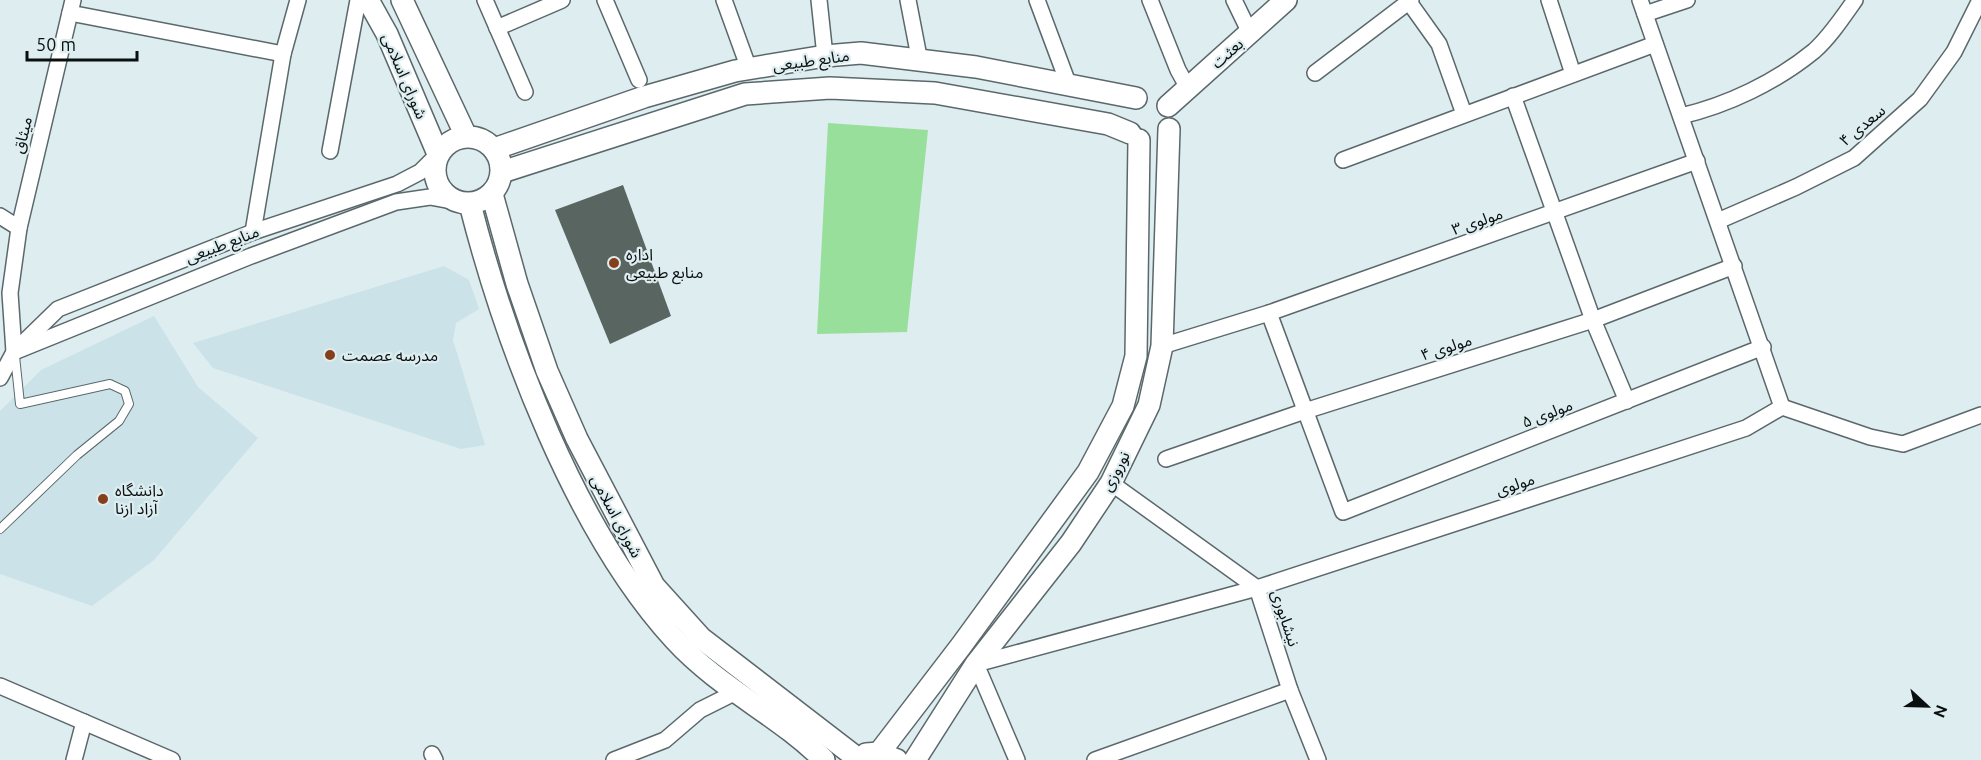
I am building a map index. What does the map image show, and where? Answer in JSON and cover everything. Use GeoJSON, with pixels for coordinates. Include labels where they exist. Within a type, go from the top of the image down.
{"type":"FeatureCollection","features":[{"type":"Feature","properties":{"kind":"street"},"geometry":{"type":"LineString","coordinates":[[252,232],[284,54],[298,0]]}},
{"type":"Feature","properties":{"kind":"street"},"geometry":{"type":"LineString","coordinates":[[330,151],[358,0]]}},
{"type":"Feature","properties":{"kind":"street","name":"شورای اسلامی"},"geometry":{"type":"LineString","coordinates":[[368,0],[387,34],[438,154]]}},
{"type":"Feature","properties":{"kind":"street","name":"شورای اسلامی"},"geometry":{"type":"LineString","coordinates":[[402,0],[466,136]]}},
{"type":"Feature","properties":{"kind":"street"},"geometry":{"type":"LineString","coordinates":[[485,0],[525,92]]}},
{"type":"Feature","properties":{"kind":"street"},"geometry":{"type":"LineString","coordinates":[[497,28],[560,0]]}},
{"type":"Feature","properties":{"kind":"street"},"geometry":{"type":"LineString","coordinates":[[605,0],[639,80]]}},
{"type":"Feature","properties":{"kind":"street"},"geometry":{"type":"LineString","coordinates":[[724,0],[749,69]]}},
{"type":"Feature","properties":{"kind":"street"},"geometry":{"type":"LineString","coordinates":[[819,0],[825,56]]}},
{"type":"Feature","properties":{"kind":"street"},"geometry":{"type":"LineString","coordinates":[[908,0],[920,62]]}},
{"type":"Feature","properties":{"kind":"street"},"geometry":{"type":"LineString","coordinates":[[1037,0],[1068,83]]}},
{"type":"Feature","properties":{"kind":"street"},"geometry":{"type":"LineString","coordinates":[[1150,0],[1178,70],[1188,88]]}},
{"type":"Feature","properties":{"kind":"street"},"geometry":{"type":"LineString","coordinates":[[1234,0],[1250,33]]}},
{"type":"Feature","properties":{"kind":"street","name":"بعثت"},"geometry":{"type":"LineString","coordinates":[[1168,106],[1286,0]]}},
{"type":"Feature","properties":{"kind":"street"},"geometry":{"type":"LineString","coordinates":[[1549,0],[1573,74]]}},
{"type":"Feature","properties":{"kind":"street"},"geometry":{"type":"LineString","coordinates":[[1687,0],[1642,7],[1763,347],[1782,407],[1870,437],[1903,444],[1981,415]]}},
{"type":"Feature","properties":{"kind":"street"},"geometry":{"type":"LineString","coordinates":[[1681,116],[1715,108],[1763,84],[1815,50],[1855,0]]}},
{"type":"Feature","properties":{"kind":"street","name":"سعدی ۴"},"geometry":{"type":"LineString","coordinates":[[1718,221],[1797,187],[1854,158],[1920,99],[1954,52],[1980,0]]}},
{"type":"Feature","properties":{"kind":"street"},"geometry":{"type":"LineString","coordinates":[[1315,73],[1410,1],[1439,44],[1464,114]]}},
{"type":"Feature","properties":{"kind":"street"},"geometry":{"type":"LineString","coordinates":[[72,7],[284,54]]}},
{"type":"Feature","properties":{"kind":"street","name":"میثاق"},"geometry":{"type":"LineString","coordinates":[[14,352],[5,290],[72,7]]}},
{"type":"Feature","properties":{"kind":"street"},"geometry":{"type":"LineString","coordinates":[[1343,160],[1655,44]]}},
{"type":"Feature","properties":{"kind":"street","name":"منابع طبیعی"},"geometry":{"type":"LineString","coordinates":[[494,149],[644,97],[749,69],[825,56],[861,53],[920,62],[976,67],[1136,98]]}},
{"type":"Feature","properties":{"kind":"street","name":"منابع طبیعی"},"geometry":{"type":"LineString","coordinates":[[502,172],[745,94],[830,88],[934,93],[1108,124],[1135,136]]}},
{"type":"Feature","properties":{"kind":"street"},"geometry":{"type":"LineString","coordinates":[[1154,96],[1168,106],[1171,114],[1169,129],[1161,138],[1150,141],[1135,136],[1125,114],[1136,98],[1154,96]]}},
{"type":"Feature","properties":{"kind":"street"},"geometry":{"type":"LineString","coordinates":[[1513,96],[1593,320],[1627,401]]}},
{"type":"Feature","properties":{"kind":"street","name":"نوروزی"},"geometry":{"type":"LineString","coordinates":[[915,760],[976,664],[1071,543],[1111,483],[1149,405],[1162,346],[1169,129]]}},
{"type":"Feature","properties":{"kind":"street"},"geometry":{"type":"LineString","coordinates":[[466,136],[486,141],[494,149],[502,172],[492,194],[463,203],[447,196],[435,177],[438,154],[445,145],[466,136]]}},
{"type":"Feature","properties":{"kind":"street","name":"نوروزی"},"geometry":{"type":"LineString","coordinates":[[888,756],[968,638],[1088,472],[1123,406],[1136,356],[1135,136]]}},
{"type":"Feature","properties":{"kind":"street","name":"منابع طبیعی"},"geometry":{"type":"LineString","coordinates":[[0,378],[14,352],[58,309],[252,232],[397,184],[420,172],[438,154]]}},
{"type":"Feature","properties":{"kind":"street","name":"مولوی ۳"},"geometry":{"type":"LineString","coordinates":[[1162,346],[1269,313],[1697,161]]}},
{"type":"Feature","properties":{"kind":"street","name":"شورای اسلامی"},"geometry":{"type":"LineString","coordinates":[[492,194],[517,284],[547,370],[604,492],[654,586],[701,638],[856,759]]}},
{"type":"Feature","properties":{"kind":"street","name":"منابع طبیعی"},"geometry":{"type":"LineString","coordinates":[[0,361],[14,352],[240,261],[396,202],[430,197],[463,203]]}},
{"type":"Feature","properties":{"kind":"street","name":"شورای اسلامی"},"geometry":{"type":"LineString","coordinates":[[463,203],[522,370],[570,477],[613,556],[647,607],[676,642],[734,693],[801,739],[824,760]]}},
{"type":"Feature","properties":{"kind":"street"},"geometry":{"type":"LineString","coordinates":[[0,216],[20,228]]}},
{"type":"Feature","properties":{"kind":"street","name":"مولوی ۴"},"geometry":{"type":"LineString","coordinates":[[1166,459],[1305,411],[1593,320],[1734,266]]}},
{"type":"Feature","properties":{"kind":"street"},"geometry":{"type":"LineString","coordinates":[[1269,313],[1305,411]]}},
{"type":"Feature","properties":{"kind":"street","name":"مولوی ۵"},"geometry":{"type":"LineString","coordinates":[[1305,411],[1343,512],[1763,347]]}},
{"type":"Feature","properties":{"kind":"street","name":"مولوی"},"geometry":{"type":"LineString","coordinates":[[976,664],[1257,588],[1746,428],[1782,407]]}},
{"type":"Feature","properties":{"kind":"street","name":"نیشابوری"},"geometry":{"type":"LineString","coordinates":[[1111,483],[1257,588],[1290,690],[1318,760]]}},
{"type":"Feature","properties":{"kind":"street"},"geometry":{"type":"LineString","coordinates":[[976,664],[1017,760]]}},
{"type":"Feature","properties":{"kind":"street"},"geometry":{"type":"LineString","coordinates":[[0,686],[172,760]]}},
{"type":"Feature","properties":{"kind":"street"},"geometry":{"type":"LineString","coordinates":[[1095,760],[1290,690]]}},
{"type":"Feature","properties":{"kind":"street"},"geometry":{"type":"LineString","coordinates":[[614,760],[664,740],[700,710],[734,693]]}},
{"type":"Feature","properties":{"kind":"street"},"geometry":{"type":"LineString","coordinates":[[74,760],[84,722]]}},
{"type":"Feature","properties":{"kind":"street"},"geometry":{"type":"LineString","coordinates":[[856,759],[888,756]]}},
{"type":"Feature","properties":{"kind":"lane"},"geometry":{"type":"LineString","coordinates":[[0,529],[77,454],[119,421],[129,404],[125,391],[110,384],[20,404],[14,352]]}},
{"type":"Feature","properties":{"kind":"shaded area","name":"مدرسه عصمت"},"geometry":{"type":"Polygon","coordinates":[[[444,266],[469,280],[479,309],[456,323],[453,340],[485,445],[461,449],[213,368],[193,343],[444,266]]]}},
{"type":"Feature","properties":{"kind":"shaded area","name":"دانشگاه آزاد ازنا"},"geometry":{"type":"Polygon","coordinates":[[[154,316],[198,387],[258,438],[154,560],[92,606],[0,574],[0,411],[41,370],[154,316]]]}},
{"type":"Feature","properties":{"kind":"green space"},"geometry":{"type":"Polygon","coordinates":[[[828,123],[928,130],[907,332],[817,334],[828,123]]]}},
{"type":"Feature","properties":{"kind":"building","name":"اداره منابع طبیعی"},"geometry":{"type":"Polygon","coordinates":[[[623,185],[671,316],[610,344],[555,210],[623,185]]]}},
{"type":"Feature","properties":{"kind":"place","name":"اداره منابع طبیعی"},"geometry":{"type":"Point","coordinates":[614,263]}},
{"type":"Feature","properties":{"kind":"place","name":"مدرسه عصمت"},"geometry":{"type":"Point","coordinates":[330,355]}},
{"type":"Feature","properties":{"kind":"place","name":"دانشگاه آزاد ازنا"},"geometry":{"type":"Point","coordinates":[103,499]}}]}
